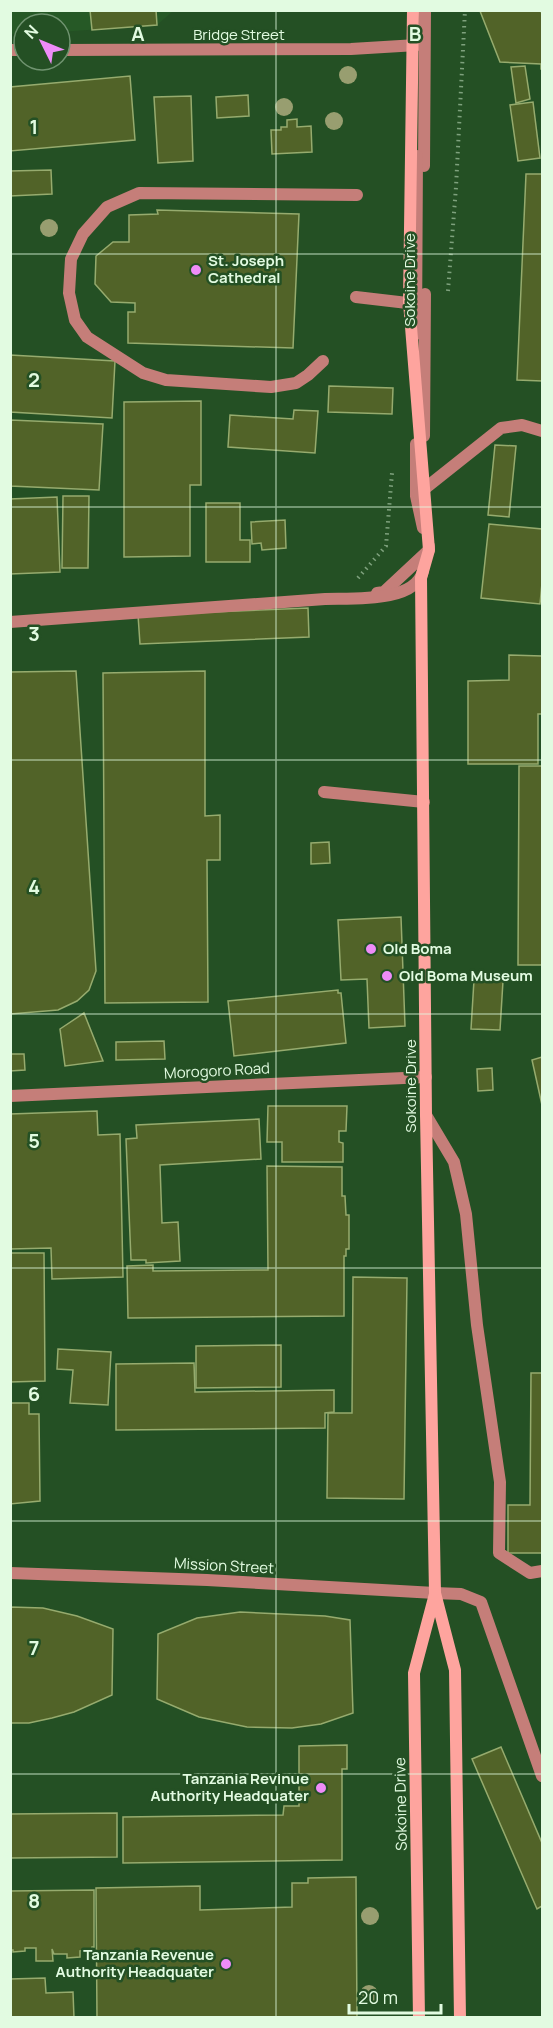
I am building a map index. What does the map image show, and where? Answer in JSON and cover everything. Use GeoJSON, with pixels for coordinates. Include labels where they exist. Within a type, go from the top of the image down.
{"type":"FeatureCollection","features":[{"type":"Feature","properties":{"kind":"street","name":"Sokoine Drive"},"geometry":{"type":"LineString","coordinates":[[413,10],[415,45],[413,303],[416,496],[429,550]]}},
{"type":"Feature","properties":{"kind":"street","name":"Sokoine Drive"},"geometry":{"type":"LineString","coordinates":[[415,45],[419,10]]}},
{"type":"Feature","properties":{"kind":"street","name":"Sokoine Drive"},"geometry":{"type":"LineString","coordinates":[[426,10],[423,130],[424,439],[429,550],[422,578],[426,1115],[435,1593],[455,1670],[460,2018]]}},
{"type":"Feature","properties":{"kind":"street","name":"Bridge Street"},"geometry":{"type":"LineString","coordinates":[[72,50],[351,49],[415,45]]}},
{"type":"Feature","properties":{"kind":"street"},"geometry":{"type":"LineString","coordinates":[[323,361],[296,383],[271,387],[166,380],[143,373],[87,337],[75,320],[69,293],[71,259],[83,234],[107,207],[139,193],[357,195]]}},
{"type":"Feature","properties":{"kind":"street"},"geometry":{"type":"LineString","coordinates":[[356,297],[413,303]]}},
{"type":"Feature","properties":{"kind":"street","name":"Sokoine Drive"},"geometry":{"type":"LineString","coordinates":[[413,303],[429,550]]}},
{"type":"Feature","properties":{"kind":"street"},"geometry":{"type":"LineString","coordinates":[[416,496],[501,428],[522,425],[543,431]]}},
{"type":"Feature","properties":{"kind":"street"},"geometry":{"type":"LineString","coordinates":[[10,616],[384,592],[429,550]]}},
{"type":"Feature","properties":{"kind":"street"},"geometry":{"type":"LineString","coordinates":[[10,622],[325,599],[369,598],[403,593],[422,578]]}},
{"type":"Feature","properties":{"kind":"street"},"geometry":{"type":"LineString","coordinates":[[324,792],[424,802]]}},
{"type":"Feature","properties":{"kind":"street","name":"Morogoro Road"},"geometry":{"type":"LineString","coordinates":[[10,1096],[426,1077]]}},
{"type":"Feature","properties":{"kind":"street"},"geometry":{"type":"LineString","coordinates":[[426,1115],[454,1162],[466,1214],[477,1325],[500,1482],[499,1553],[530,1573],[543,1570]]}},
{"type":"Feature","properties":{"kind":"street","name":"Mission Street"},"geometry":{"type":"LineString","coordinates":[[10,1573],[207,1580],[461,1594],[481,1602],[543,1776]]}},
{"type":"Feature","properties":{"kind":"street","name":"Sokoine Drive"},"geometry":{"type":"LineString","coordinates":[[419,2018],[414,1673],[435,1593]]}},
{"type":"Feature","properties":{"kind":"path"},"geometry":{"type":"LineString","coordinates":[[448,294],[465,10]]}},
{"type":"Feature","properties":{"kind":"shaded area"},"geometry":{"type":"Polygon","coordinates":[[[10,11],[173,11],[157,25],[72,31],[72,12],[12,12],[11,34],[10,11]]]}},
{"type":"Feature","properties":{"kind":"building"},"geometry":{"type":"Polygon","coordinates":[[[90,10],[156,10],[157,25],[92,30],[90,10]]]}},
{"type":"Feature","properties":{"kind":"building"},"geometry":{"type":"Polygon","coordinates":[[[540,10],[542,13],[542,69],[541,64],[500,62],[480,11],[540,10]]]}},
{"type":"Feature","properties":{"kind":"building"},"geometry":{"type":"Polygon","coordinates":[[[525,66],[530,99],[516,103],[511,67],[525,66]]]}},
{"type":"Feature","properties":{"kind":"building"},"geometry":{"type":"Polygon","coordinates":[[[130,76],[135,140],[10,151],[10,87],[130,76]]]}},
{"type":"Feature","properties":{"kind":"building"},"geometry":{"type":"Polygon","coordinates":[[[248,95],[249,116],[217,118],[216,97],[248,95]]]}},
{"type":"Feature","properties":{"kind":"building"},"geometry":{"type":"Polygon","coordinates":[[[191,96],[193,161],[158,163],[154,97],[191,96]]]}},
{"type":"Feature","properties":{"kind":"building"},"geometry":{"type":"Polygon","coordinates":[[[533,102],[540,158],[518,161],[510,105],[533,102]]]}},
{"type":"Feature","properties":{"kind":"building"},"geometry":{"type":"Polygon","coordinates":[[[297,119],[297,127],[311,126],[312,152],[272,154],[271,130],[281,130],[281,127],[287,127],[287,120],[297,119]]]}},
{"type":"Feature","properties":{"kind":"building"},"geometry":{"type":"Polygon","coordinates":[[[51,170],[52,194],[10,196],[10,171],[51,170]]]}},
{"type":"Feature","properties":{"kind":"building"},"geometry":{"type":"Polygon","coordinates":[[[526,174],[542,174],[542,381],[517,380],[526,174]]]}},
{"type":"Feature","properties":{"kind":"building","name":"St. Joseph Cathedral"},"geometry":{"type":"Polygon","coordinates":[[[157,210],[299,214],[293,348],[128,343],[128,312],[135,312],[135,303],[111,302],[95,284],[96,256],[113,242],[129,242],[129,215],[158,214],[157,210]]]}},
{"type":"Feature","properties":{"kind":"building"},"geometry":{"type":"Polygon","coordinates":[[[10,355],[115,361],[112,418],[10,412],[10,355]]]}},
{"type":"Feature","properties":{"kind":"building"},"geometry":{"type":"Polygon","coordinates":[[[329,386],[393,388],[392,414],[328,412],[329,386]]]}},
{"type":"Feature","properties":{"kind":"building"},"geometry":{"type":"Polygon","coordinates":[[[201,401],[201,485],[190,485],[190,556],[124,557],[124,402],[201,401]]]}},
{"type":"Feature","properties":{"kind":"building"},"geometry":{"type":"Polygon","coordinates":[[[294,410],[318,411],[315,453],[228,447],[230,415],[293,419],[294,410]]]}},
{"type":"Feature","properties":{"kind":"building"},"geometry":{"type":"Polygon","coordinates":[[[10,420],[103,424],[99,490],[10,486],[10,420]]]}},
{"type":"Feature","properties":{"kind":"building"},"geometry":{"type":"Polygon","coordinates":[[[495,445],[516,446],[509,517],[488,515],[495,445]]]}},
{"type":"Feature","properties":{"kind":"building"},"geometry":{"type":"Polygon","coordinates":[[[63,496],[89,496],[88,568],[62,568],[63,496]]]}},
{"type":"Feature","properties":{"kind":"building"},"geometry":{"type":"Polygon","coordinates":[[[57,497],[60,572],[10,574],[10,499],[57,497]]]}},
{"type":"Feature","properties":{"kind":"building"},"geometry":{"type":"Polygon","coordinates":[[[206,503],[240,503],[240,540],[250,540],[250,562],[206,562],[206,503]]]}},
{"type":"Feature","properties":{"kind":"building"},"geometry":{"type":"Polygon","coordinates":[[[285,520],[286,548],[262,550],[261,543],[252,544],[251,522],[285,520]]]}},
{"type":"Feature","properties":{"kind":"building"},"geometry":{"type":"Polygon","coordinates":[[[489,524],[542,529],[540,604],[481,598],[489,524]]]}},
{"type":"Feature","properties":{"kind":"building"},"geometry":{"type":"Polygon","coordinates":[[[308,608],[309,637],[140,644],[138,615],[308,608]]]}},
{"type":"Feature","properties":{"kind":"building"},"geometry":{"type":"Polygon","coordinates":[[[509,655],[542,656],[542,714],[538,714],[538,764],[468,764],[468,681],[509,680],[509,655]]]}},
{"type":"Feature","properties":{"kind":"building"},"geometry":{"type":"Polygon","coordinates":[[[76,671],[96,971],[89,990],[77,1001],[58,1010],[10,1014],[10,672],[76,671]]]}},
{"type":"Feature","properties":{"kind":"building"},"geometry":{"type":"Polygon","coordinates":[[[205,671],[205,816],[220,815],[220,860],[207,860],[208,1002],[105,1003],[103,673],[205,671]]]}},
{"type":"Feature","properties":{"kind":"building"},"geometry":{"type":"Polygon","coordinates":[[[519,766],[542,766],[542,965],[518,965],[519,766]]]}},
{"type":"Feature","properties":{"kind":"building"},"geometry":{"type":"Polygon","coordinates":[[[329,842],[330,863],[311,864],[311,843],[329,842]]]}},
{"type":"Feature","properties":{"kind":"building","name":"Old Boma"},"geometry":{"type":"Polygon","coordinates":[[[401,917],[405,1026],[369,1028],[367,979],[341,980],[338,920],[401,917]]]}},
{"type":"Feature","properties":{"kind":"building"},"geometry":{"type":"Polygon","coordinates":[[[474,980],[503,981],[500,1030],[471,1029],[474,980]]]}},
{"type":"Feature","properties":{"kind":"building"},"geometry":{"type":"Polygon","coordinates":[[[338,990],[338,993],[341,993],[346,1043],[234,1056],[228,1001],[338,990]]]}},
{"type":"Feature","properties":{"kind":"building"},"geometry":{"type":"Polygon","coordinates":[[[84,1013],[103,1061],[65,1066],[60,1029],[84,1013]]]}},
{"type":"Feature","properties":{"kind":"building"},"geometry":{"type":"Polygon","coordinates":[[[164,1041],[165,1059],[116,1060],[116,1042],[164,1041]]]}},
{"type":"Feature","properties":{"kind":"building"},"geometry":{"type":"Polygon","coordinates":[[[10,1054],[24,1054],[25,1070],[10,1071],[10,1054]]]}},
{"type":"Feature","properties":{"kind":"building"},"geometry":{"type":"Polygon","coordinates":[[[542,1057],[542,1105],[532,1060],[542,1057]]]}},
{"type":"Feature","properties":{"kind":"building"},"geometry":{"type":"Polygon","coordinates":[[[492,1068],[493,1090],[478,1091],[477,1069],[492,1068]]]}},
{"type":"Feature","properties":{"kind":"building"},"geometry":{"type":"Polygon","coordinates":[[[268,1106],[347,1106],[346,1131],[339,1131],[339,1142],[343,1143],[343,1162],[282,1162],[282,1142],[267,1142],[268,1106]]]}},
{"type":"Feature","properties":{"kind":"building"},"geometry":{"type":"Polygon","coordinates":[[[97,1111],[98,1135],[120,1134],[123,1277],[52,1279],[51,1248],[10,1249],[10,1114],[97,1111]]]}},
{"type":"Feature","properties":{"kind":"building"},"geometry":{"type":"Polygon","coordinates":[[[259,1119],[261,1159],[160,1165],[162,1223],[178,1222],[180,1261],[146,1263],[146,1260],[131,1260],[126,1139],[137,1138],[136,1125],[259,1119]]]}},
{"type":"Feature","properties":{"kind":"building"},"geometry":{"type":"Polygon","coordinates":[[[267,1166],[342,1167],[342,1196],[345,1196],[346,1215],[349,1215],[349,1249],[346,1249],[346,1256],[344,1256],[344,1316],[128,1318],[127,1266],[153,1265],[153,1271],[268,1270],[267,1166]]]}},
{"type":"Feature","properties":{"kind":"building"},"geometry":{"type":"Polygon","coordinates":[[[10,1253],[44,1253],[45,1381],[10,1382],[10,1253]]]}},
{"type":"Feature","properties":{"kind":"building"},"geometry":{"type":"Polygon","coordinates":[[[353,1277],[407,1278],[404,1499],[327,1498],[328,1413],[352,1413],[353,1277]]]}},
{"type":"Feature","properties":{"kind":"building"},"geometry":{"type":"Polygon","coordinates":[[[281,1345],[281,1387],[196,1388],[196,1346],[281,1345]]]}},
{"type":"Feature","properties":{"kind":"building"},"geometry":{"type":"Polygon","coordinates":[[[58,1349],[111,1352],[108,1405],[70,1403],[73,1370],[57,1369],[58,1349]]]}},
{"type":"Feature","properties":{"kind":"building"},"geometry":{"type":"Polygon","coordinates":[[[194,1363],[195,1392],[334,1390],[334,1412],[325,1413],[325,1428],[116,1430],[116,1364],[194,1363]]]}},
{"type":"Feature","properties":{"kind":"building"},"geometry":{"type":"Polygon","coordinates":[[[531,1373],[542,1373],[542,1553],[508,1553],[508,1505],[530,1505],[531,1373]]]}},
{"type":"Feature","properties":{"kind":"building"},"geometry":{"type":"Polygon","coordinates":[[[10,1403],[29,1403],[29,1414],[39,1414],[40,1501],[10,1504],[10,1403]]]}},
{"type":"Feature","properties":{"kind":"building"},"geometry":{"type":"Polygon","coordinates":[[[10,1607],[43,1608],[77,1616],[113,1629],[112,1695],[74,1712],[29,1723],[10,1723],[10,1607]]]}},
{"type":"Feature","properties":{"kind":"building"},"geometry":{"type":"Polygon","coordinates":[[[240,1612],[325,1616],[350,1620],[353,1713],[321,1724],[292,1728],[247,1727],[199,1717],[157,1699],[158,1634],[197,1618],[240,1612]]]}},
{"type":"Feature","properties":{"kind":"building","name":"Tanzania Revinue Authority Headquater"},"geometry":{"type":"Polygon","coordinates":[[[347,1745],[347,1769],[342,1769],[342,1860],[123,1863],[123,1817],[283,1815],[284,1806],[299,1806],[299,1746],[347,1745]]]}},
{"type":"Feature","properties":{"kind":"building"},"geometry":{"type":"Polygon","coordinates":[[[501,1747],[542,1843],[542,1906],[537,1909],[472,1759],[501,1747]]]}},
{"type":"Feature","properties":{"kind":"building","name":"Tanzania Revinue Authority Headquater"},"geometry":{"type":"Polygon","coordinates":[[[117,1813],[117,1857],[10,1858],[10,1814],[117,1813]]]}},
{"type":"Feature","properties":{"kind":"building","name":"Tanzania Revenue Authority Headquater"},"geometry":{"type":"Polygon","coordinates":[[[356,1877],[357,2018],[97,2018],[96,1888],[200,1886],[200,1910],[292,1907],[292,1883],[308,1883],[308,1878],[356,1877]]]}},
{"type":"Feature","properties":{"kind":"building"},"geometry":{"type":"Polygon","coordinates":[[[94,1890],[94,1947],[91,1950],[80,1951],[80,1957],[67,1958],[67,1954],[54,1954],[52,1949],[53,1961],[36,1961],[36,1948],[25,1948],[25,1951],[13,1952],[10,1950],[10,1891],[94,1890]]]}},
{"type":"Feature","properties":{"kind":"building"},"geometry":{"type":"Polygon","coordinates":[[[45,1978],[46,1993],[73,1992],[74,2018],[10,2018],[10,1979],[45,1978]]]}},
{"type":"Feature","properties":{"kind":"place","name":"St. Joseph Cathedral"},"geometry":{"type":"Point","coordinates":[196,270]}},
{"type":"Feature","properties":{"kind":"place","name":"Old Boma"},"geometry":{"type":"Point","coordinates":[371,949]}},
{"type":"Feature","properties":{"kind":"place","name":"Old Boma Museum"},"geometry":{"type":"Point","coordinates":[387,976]}},
{"type":"Feature","properties":{"kind":"place","name":"Tanzania Revinue Authority Headquater"},"geometry":{"type":"Point","coordinates":[321,1788]}},
{"type":"Feature","properties":{"kind":"place","name":"Tanzania Revenue Authority Headquater"},"geometry":{"type":"Point","coordinates":[226,1964]}}]}
